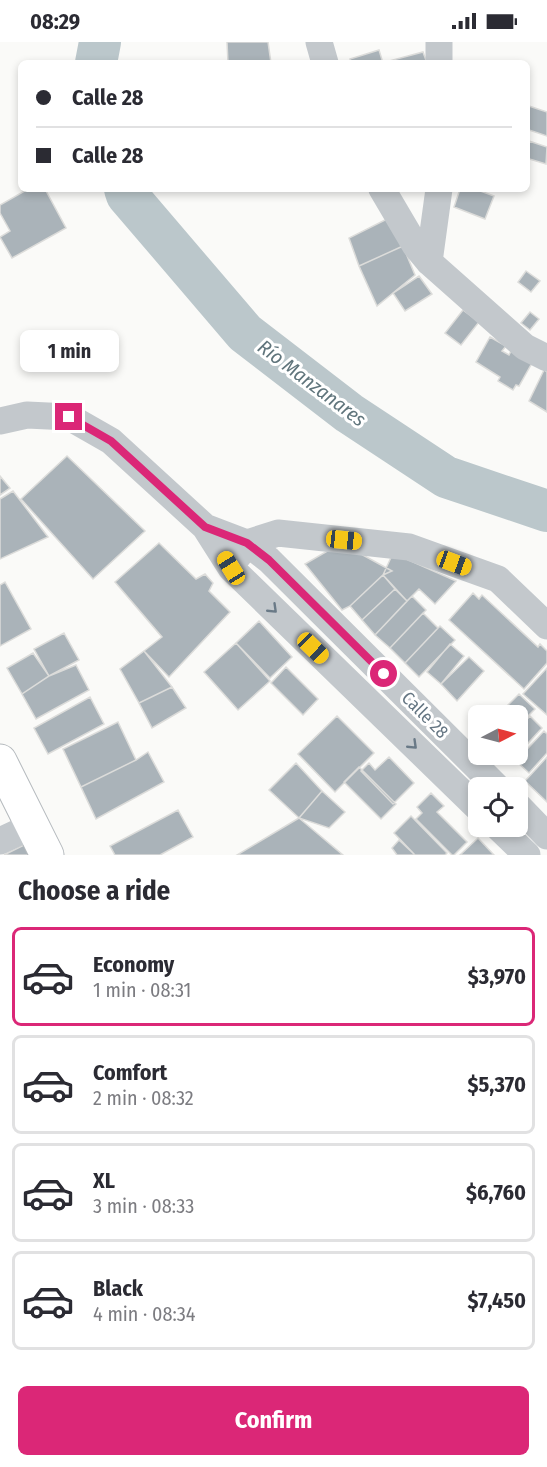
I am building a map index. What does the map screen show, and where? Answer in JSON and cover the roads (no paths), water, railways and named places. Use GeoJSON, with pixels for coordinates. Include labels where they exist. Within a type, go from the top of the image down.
{"type":"FeatureCollection","features":[{"type":"Feature","properties":{"kind":"highway"},"geometry":{"type":"LineString","coordinates":[[0,761],[47,855]]}},
{"type":"Feature","properties":{"kind":"street"},"geometry":{"type":"LineString","coordinates":[[319,42],[324,60]]}},
{"type":"Feature","properties":{"kind":"street"},"geometry":{"type":"LineString","coordinates":[[439,42],[439,60]]}},
{"type":"Feature","properties":{"kind":"street"},"geometry":{"type":"LineString","coordinates":[[384,192],[415,245],[429,262],[525,347],[547,358]]}},
{"type":"Feature","properties":{"kind":"street"},"geometry":{"type":"LineString","coordinates":[[429,262],[440,192]]}},
{"type":"Feature","properties":{"kind":"street","name":"Calle 28"},"geometry":{"type":"LineString","coordinates":[[0,421],[27,415],[69,417],[111,441],[205,527],[231,568],[468,798]]}},
{"type":"Feature","properties":{"kind":"street","name":"Calle 28"},"geometry":{"type":"LineString","coordinates":[[205,527],[247,543],[269,560],[487,777]]}},
{"type":"Feature","properties":{"kind":"street"},"geometry":{"type":"LineString","coordinates":[[231,568],[247,543],[278,533],[410,547],[498,579],[547,626]]}},
{"type":"Feature","properties":{"kind":"street"},"geometry":{"type":"LineString","coordinates":[[528,816],[547,836]]}},
{"type":"Feature","properties":{"kind":"street"},"geometry":{"type":"LineString","coordinates":[[0,840],[32,825]]}},
{"type":"Feature","properties":{"kind":"street"},"geometry":{"type":"LineString","coordinates":[[508,837],[527,855]]}},
{"type":"Feature","properties":{"kind":"waterway","name":"Río Manzanares"},"geometry":{"type":"LineString","coordinates":[[97,60],[100,42]]}},
{"type":"Feature","properties":{"kind":"waterway","name":"Río Manzanares"},"geometry":{"type":"LineString","coordinates":[[126,192],[245,333],[349,413],[446,477],[547,511]]}}]}
